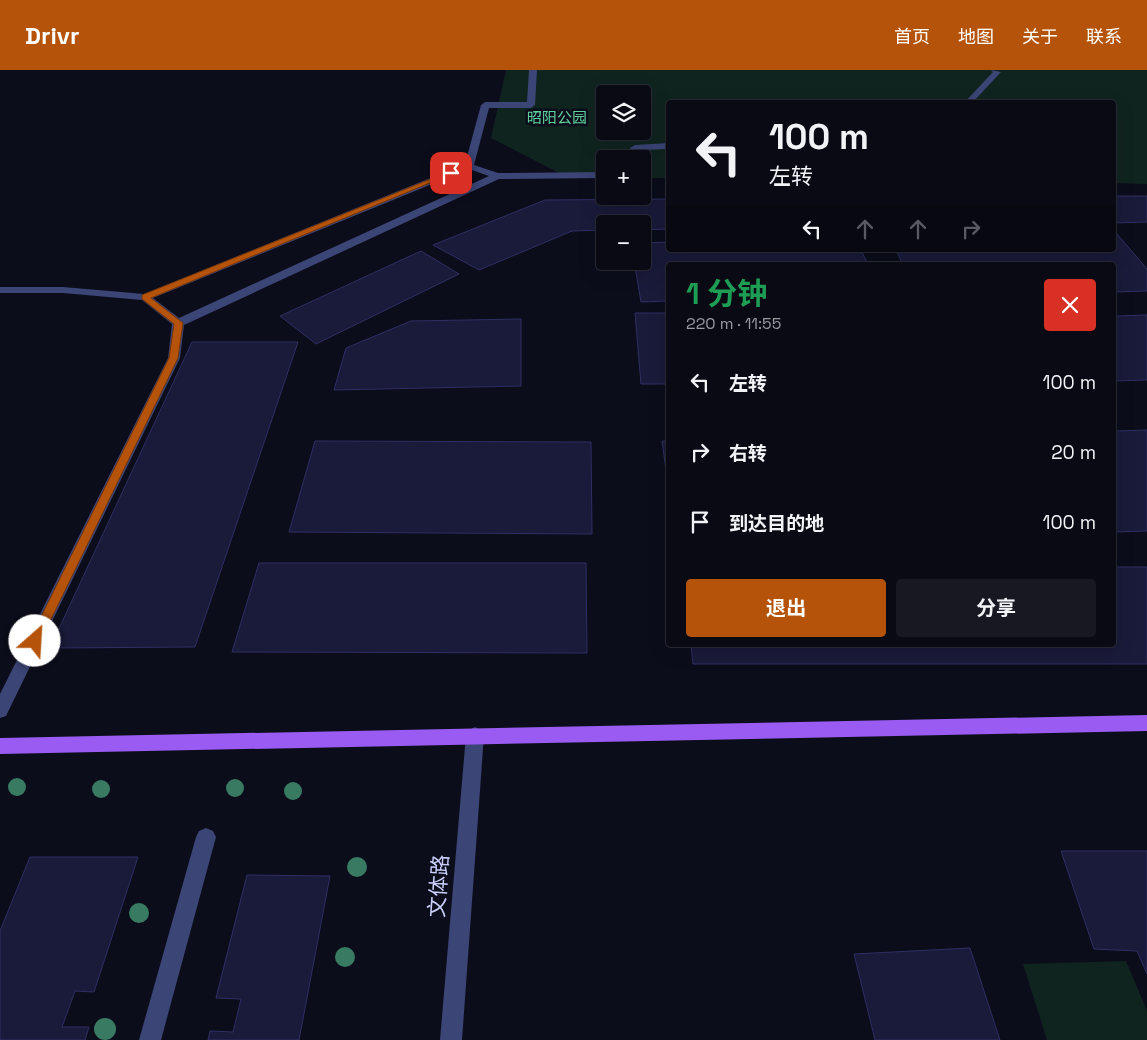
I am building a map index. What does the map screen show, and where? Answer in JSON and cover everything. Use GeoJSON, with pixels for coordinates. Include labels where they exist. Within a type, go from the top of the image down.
{"type":"FeatureCollection","features":[{"type":"Feature","properties":{"kind":"main road"},"geometry":{"type":"LineString","coordinates":[[0,746],[1147,723]]}},
{"type":"Feature","properties":{"kind":"street"},"geometry":{"type":"LineString","coordinates":[[469,166],[485,105],[531,105],[533,70]]}},
{"type":"Feature","properties":{"kind":"street"},"geometry":{"type":"LineString","coordinates":[[971,100],[992,79],[997,72],[995,70]]}},
{"type":"Feature","properties":{"kind":"street"},"geometry":{"type":"LineString","coordinates":[[636,150],[635,148],[666,146]]}},
{"type":"Feature","properties":{"kind":"street"},"geometry":{"type":"LineString","coordinates":[[0,290],[63,290],[145,297],[469,166],[497,176],[596,175]]}},
{"type":"Feature","properties":{"kind":"street"},"geometry":{"type":"LineString","coordinates":[[178,323],[497,176]]}},
{"type":"Feature","properties":{"kind":"street"},"geometry":{"type":"LineString","coordinates":[[145,297],[178,323]]}},
{"type":"Feature","properties":{"kind":"street"},"geometry":{"type":"LineString","coordinates":[[0,711],[174,358],[178,323]]}},
{"type":"Feature","properties":{"kind":"street","name":"文体路"},"geometry":{"type":"LineString","coordinates":[[451,1040],[475,735]]}},
{"type":"Feature","properties":{"kind":"street"},"geometry":{"type":"LineString","coordinates":[[150,1040],[206,837]]}},
{"type":"Feature","properties":{"kind":"green space","name":"昭阳公园"},"geometry":{"type":"Polygon","coordinates":[[[506,70],[1147,70],[1147,184],[1116,183],[1116,100],[666,100],[666,178],[651,178],[651,150],[596,150],[596,178],[567,177],[491,138],[506,70]]]}},
{"type":"Feature","properties":{"kind":"green space"},"geometry":{"type":"Polygon","coordinates":[[[1126,961],[1147,1011],[1147,1040],[1047,1040],[1023,964],[1126,961]]]}},
{"type":"Feature","properties":{"kind":"building"},"geometry":{"type":"Polygon","coordinates":[[[1116,196],[1147,196],[1147,222],[1116,223],[1116,196]]]}},
{"type":"Feature","properties":{"kind":"building"},"geometry":{"type":"Polygon","coordinates":[[[651,199],[666,199],[666,229],[651,230],[651,215],[596,215],[596,230],[572,231],[479,270],[433,245],[545,200],[596,200],[596,205],[651,205],[651,199]]]}},
{"type":"Feature","properties":{"kind":"building"},"geometry":{"type":"Polygon","coordinates":[[[1117,234],[1147,269],[1147,291],[1116,292],[1116,262],[902,262],[897,252],[1116,252],[1117,234]]]}},
{"type":"Feature","properties":{"kind":"building"},"geometry":{"type":"Polygon","coordinates":[[[666,242],[666,252],[862,252],[867,262],[666,262],[666,301],[641,302],[636,270],[651,270],[651,243],[666,242]]]}},
{"type":"Feature","properties":{"kind":"building"},"geometry":{"type":"Polygon","coordinates":[[[421,251],[459,274],[316,344],[280,316],[421,251]]]}},
{"type":"Feature","properties":{"kind":"building"},"geometry":{"type":"Polygon","coordinates":[[[635,313],[666,313],[666,384],[641,384],[635,313]]]}},
{"type":"Feature","properties":{"kind":"building"},"geometry":{"type":"Polygon","coordinates":[[[1147,315],[1147,380],[1116,381],[1116,316],[1147,315]]]}},
{"type":"Feature","properties":{"kind":"building"},"geometry":{"type":"Polygon","coordinates":[[[521,319],[521,386],[334,390],[346,348],[411,321],[521,319]]]}},
{"type":"Feature","properties":{"kind":"building"},"geometry":{"type":"Polygon","coordinates":[[[192,342],[298,342],[195,647],[50,648],[192,342]]]}},
{"type":"Feature","properties":{"kind":"building"},"geometry":{"type":"Polygon","coordinates":[[[1147,430],[1147,531],[1116,532],[1116,431],[1147,430]]]}},
{"type":"Feature","properties":{"kind":"building"},"geometry":{"type":"Polygon","coordinates":[[[315,441],[591,442],[592,534],[289,532],[315,441]]]}},
{"type":"Feature","properties":{"kind":"building"},"geometry":{"type":"Polygon","coordinates":[[[662,441],[666,441],[666,470],[662,441]]]}},
{"type":"Feature","properties":{"kind":"building"},"geometry":{"type":"Polygon","coordinates":[[[259,563],[586,563],[587,653],[232,652],[259,563]]]}},
{"type":"Feature","properties":{"kind":"building"},"geometry":{"type":"Polygon","coordinates":[[[1116,567],[1147,567],[1147,664],[693,664],[691,647],[1116,647],[1116,567]]]}},
{"type":"Feature","properties":{"kind":"building"},"geometry":{"type":"Polygon","coordinates":[[[1061,851],[1147,851],[1147,974],[1137,951],[1094,949],[1061,851]]]}},
{"type":"Feature","properties":{"kind":"building"},"geometry":{"type":"Polygon","coordinates":[[[30,857],[138,857],[94,992],[75,991],[62,1027],[89,1027],[85,1040],[0,1040],[0,931],[30,857]]]}},
{"type":"Feature","properties":{"kind":"building"},"geometry":{"type":"Polygon","coordinates":[[[247,875],[330,876],[299,1040],[208,1040],[210,1031],[233,1032],[241,999],[216,998],[247,875]]]}},
{"type":"Feature","properties":{"kind":"building"},"geometry":{"type":"Polygon","coordinates":[[[970,948],[1000,1040],[875,1040],[854,954],[970,948]]]}},
{"type":"Feature","properties":{"kind":"route"},"geometry":{"type":"LineString","coordinates":[[35,641],[174,358],[178,323],[145,297],[451,173]]}}]}
